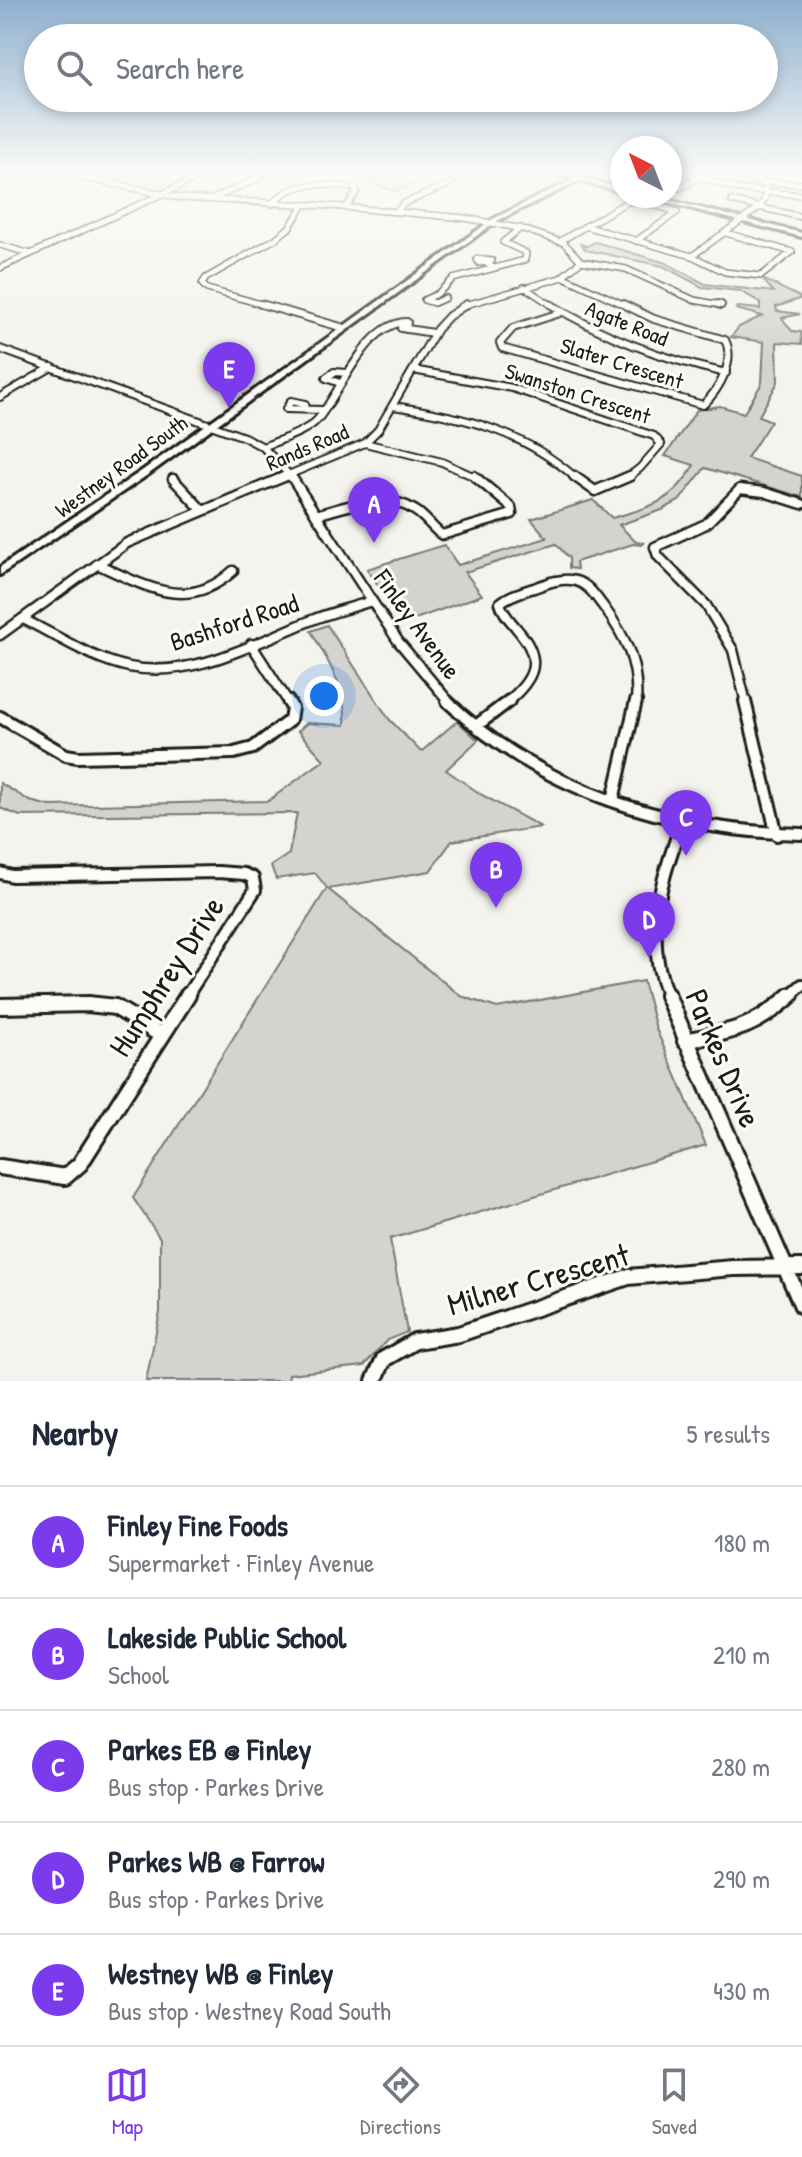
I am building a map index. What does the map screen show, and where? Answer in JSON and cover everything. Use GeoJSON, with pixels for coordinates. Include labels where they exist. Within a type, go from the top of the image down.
{"type":"FeatureCollection","features":[{"type":"Feature","properties":{"kind":"main road","name":"Westney Road South"},"geometry":{"type":"LineString","coordinates":[[0,572],[469,238]]}},
{"type":"Feature","properties":{"kind":"street"},"geometry":{"type":"LineString","coordinates":[[0,268],[65,238]]}},
{"type":"Feature","properties":{"kind":"street"},"geometry":{"type":"LineString","coordinates":[[275,238],[206,278],[202,284],[207,289],[344,328]]}},
{"type":"Feature","properties":{"kind":"street"},"geometry":{"type":"LineString","coordinates":[[445,298],[434,303],[424,300],[437,294],[453,279],[491,266],[525,260],[526,253],[503,242],[508,238]]}},
{"type":"Feature","properties":{"kind":"street"},"geometry":{"type":"LineString","coordinates":[[557,238],[576,250],[581,261],[626,269],[694,300],[721,305]]}},
{"type":"Feature","properties":{"kind":"street"},"geometry":{"type":"LineString","coordinates":[[627,238],[692,256],[725,272],[761,276],[792,252],[745,238]]}},
{"type":"Feature","properties":{"kind":"street"},"geometry":{"type":"LineString","coordinates":[[636,241],[640,238]]}},
{"type":"Feature","properties":{"kind":"street"},"geometry":{"type":"LineString","coordinates":[[692,256],[718,238]]}},
{"type":"Feature","properties":{"kind":"street"},"geometry":{"type":"LineString","coordinates":[[0,245],[31,254]]}},
{"type":"Feature","properties":{"kind":"street","name":"Rands Road"},"geometry":{"type":"LineString","coordinates":[[0,635],[127,543],[365,443],[378,430],[442,321],[463,306],[564,277],[581,261]]}},
{"type":"Feature","properties":{"kind":"street","name":"Slater Crescent"},"geometry":{"type":"LineString","coordinates":[[560,313],[513,328],[500,343],[502,348],[703,405],[726,373],[728,344],[725,340],[654,319],[564,277]]}},
{"type":"Feature","properties":{"kind":"street","name":"Agate Road"},"geometry":{"type":"LineString","coordinates":[[524,287],[560,313],[627,346],[683,364],[726,373]]}},
{"type":"Feature","properties":{"kind":"street"},"geometry":{"type":"LineString","coordinates":[[437,294],[463,306]]}},
{"type":"Feature","properties":{"kind":"street"},"geometry":{"type":"LineString","coordinates":[[263,447],[316,422],[366,346],[392,327],[433,333]]}},
{"type":"Feature","properties":{"kind":"street","name":"Finley Avenue"},"geometry":{"type":"LineString","coordinates":[[0,349],[211,424],[263,447],[281,462],[422,675],[476,726],[543,770],[613,800],[682,822],[777,835],[802,834]]}},
{"type":"Feature","properties":{"kind":"street"},"geometry":{"type":"LineString","coordinates":[[0,397],[52,367]]}},
{"type":"Feature","properties":{"kind":"street","name":"Swanston Crescent"},"geometry":{"type":"LineString","coordinates":[[393,406],[465,418],[506,431],[547,453],[595,491],[615,486],[639,473],[661,444],[654,436],[512,388],[413,370]]}},
{"type":"Feature","properties":{"kind":"street"},"geometry":{"type":"LineString","coordinates":[[340,383],[326,378],[334,372],[348,373]]}},
{"type":"Feature","properties":{"kind":"street"},"geometry":{"type":"LineString","coordinates":[[306,408],[322,410]]}},
{"type":"Feature","properties":{"kind":"street"},"geometry":{"type":"LineString","coordinates":[[316,515],[371,502],[400,503],[418,512],[442,535],[512,514],[511,507],[501,496],[474,474],[440,460],[365,443]]}},
{"type":"Feature","properties":{"kind":"street"},"geometry":{"type":"LineString","coordinates":[[173,479],[202,510]]}},
{"type":"Feature","properties":{"kind":"street"},"geometry":{"type":"LineString","coordinates":[[777,835],[733,650],[706,605],[658,556],[655,547],[694,532],[726,509],[740,489],[746,487],[802,504]]}},
{"type":"Feature","properties":{"kind":"street"},"geometry":{"type":"LineString","coordinates":[[97,564],[177,596],[224,582],[233,571]]}},
{"type":"Feature","properties":{"kind":"street"},"geometry":{"type":"LineString","coordinates":[[476,726],[527,686],[533,671],[533,652],[502,611],[500,603],[506,598],[565,578],[581,582],[621,626],[639,672],[638,693],[613,800]]}},
{"type":"Feature","properties":{"kind":"street","name":"Bashford Road"},"geometry":{"type":"LineString","coordinates":[[23,619],[106,662],[140,669],[183,667],[371,601]]}},
{"type":"Feature","properties":{"kind":"street"},"geometry":{"type":"LineString","coordinates":[[0,717],[66,755],[78,757],[234,753],[253,748],[290,720],[292,708],[251,644]]}},
{"type":"Feature","properties":{"kind":"street","name":"Parkes Drive"},"geometry":{"type":"LineString","coordinates":[[682,822],[659,887],[654,937],[661,980],[685,1041],[794,1268],[802,1306]]}},
{"type":"Feature","properties":{"kind":"street","name":"Humphrey Drive"},"geometry":{"type":"LineString","coordinates":[[0,873],[12,876],[218,872],[244,874],[253,878],[255,890],[80,1164],[65,1177],[0,1167]]}},
{"type":"Feature","properties":{"kind":"street"},"geometry":{"type":"LineString","coordinates":[[685,1041],[746,1028],[770,1014],[802,985]]}},
{"type":"Feature","properties":{"kind":"street"},"geometry":{"type":"LineString","coordinates":[[0,1006],[88,1004],[115,1007],[161,1035]]}},
{"type":"Feature","properties":{"kind":"street","name":"Milner Crescent"},"geometry":{"type":"LineString","coordinates":[[374,1381],[384,1359],[415,1341],[459,1334],[628,1277],[733,1268],[794,1268]]}},
{"type":"Feature","properties":{"kind":"shaded area"},"geometry":{"type":"Polygon","coordinates":[[[595,242],[666,263],[705,284],[774,292],[765,280],[802,298],[776,307],[777,311],[800,314],[782,318],[792,331],[801,332],[802,344],[777,342],[778,382],[759,416],[771,421],[747,458],[802,476],[802,497],[705,468],[679,501],[619,525],[636,542],[644,543],[642,545],[633,544],[576,562],[577,569],[569,568],[569,558],[556,544],[465,572],[482,595],[404,623],[367,569],[444,545],[458,565],[547,538],[531,519],[593,500],[612,518],[650,506],[678,487],[694,465],[665,456],[697,410],[720,406],[744,413],[762,383],[764,342],[731,337],[739,327],[762,316],[736,309],[760,309],[760,302],[740,291],[702,287],[663,266],[586,250],[581,244],[587,246],[595,242]]]}},
{"type":"Feature","properties":{"kind":"shaded area"},"geometry":{"type":"Polygon","coordinates":[[[327,625],[389,719],[421,752],[457,721],[478,740],[446,770],[482,795],[541,827],[452,841],[430,871],[328,889],[461,996],[497,1008],[643,981],[656,1029],[706,1145],[390,1239],[407,1332],[387,1340],[364,1366],[289,1374],[288,1381],[146,1381],[160,1312],[160,1238],[133,1198],[327,888],[315,873],[276,879],[271,866],[289,854],[297,813],[20,816],[0,808],[0,783],[30,801],[50,806],[268,801],[324,760],[298,731],[307,723],[345,725],[340,687],[311,631],[327,625]]]}},
{"type":"Feature","properties":{"kind":"place","name":"Westney WB @ Finley"},"geometry":{"type":"Point","coordinates":[229,408]}},
{"type":"Feature","properties":{"kind":"place","name":"Finley Fine Foods"},"geometry":{"type":"Point","coordinates":[374,543]}},
{"type":"Feature","properties":{"kind":"place","name":"Parkes EB @ Finley"},"geometry":{"type":"Point","coordinates":[686,856]}},
{"type":"Feature","properties":{"kind":"place","name":"Lakeside Public School"},"geometry":{"type":"Point","coordinates":[496,908]}},
{"type":"Feature","properties":{"kind":"place","name":"Parkes WB @ Farrow"},"geometry":{"type":"Point","coordinates":[649,958]}}]}
